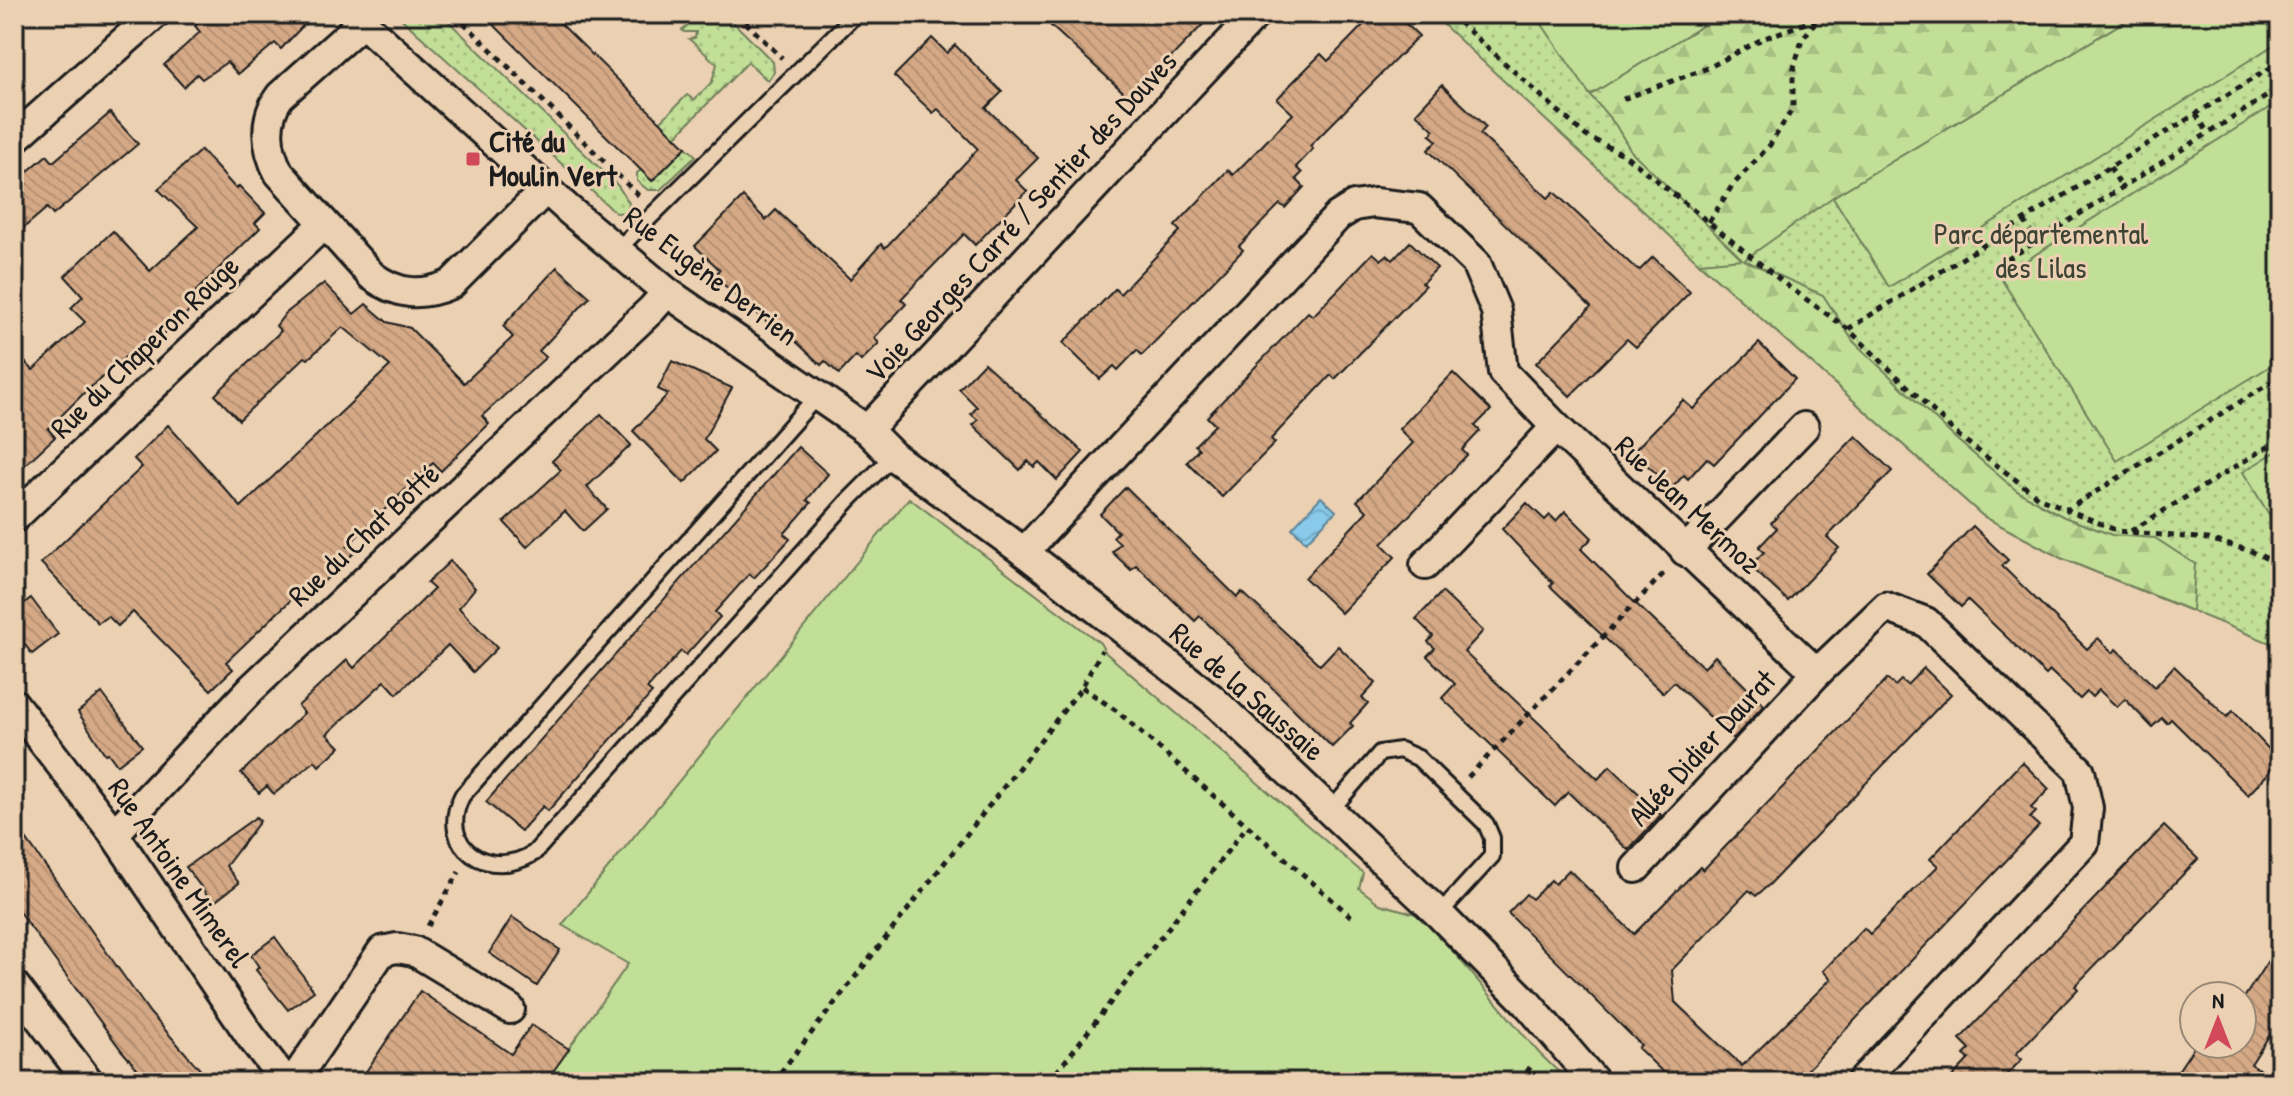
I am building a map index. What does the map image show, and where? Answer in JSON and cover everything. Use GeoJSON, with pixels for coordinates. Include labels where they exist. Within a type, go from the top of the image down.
{"type":"FeatureCollection","features":[{"type":"Feature","properties":{"kind":"street"},"geometry":{"type":"LineString","coordinates":[[14,139],[155,14]]}},
{"type":"Feature","properties":{"kind":"street","name":"Voie Georges Carré / Sentier des Douves"},"geometry":{"type":"LineString","coordinates":[[867,430],[1256,14]]}},
{"type":"Feature","properties":{"kind":"street"},"geometry":{"type":"LineString","coordinates":[[358,18],[280,96],[269,122],[271,156],[279,173],[385,286],[412,294],[433,292],[465,273],[546,189]]}},
{"type":"Feature","properties":{"kind":"street","name":"Rue Eugène Derrien"},"geometry":{"type":"LineString","coordinates":[[358,18],[616,251],[667,292],[817,396]]}},
{"type":"Feature","properties":{"kind":"street","name":"Rue Jean Mermoz"},"geometry":{"type":"LineString","coordinates":[[1024,552],[1338,216],[1354,206],[1374,203],[1419,208],[1476,263],[1496,311],[1503,372],[1685,551],[1817,673]]}},
{"type":"Feature","properties":{"kind":"street","name":"Rue du Chaperon Rouge"},"geometry":{"type":"LineString","coordinates":[[14,518],[324,224]]}},
{"type":"Feature","properties":{"kind":"street","name":"Rue du Chat Botté"},"geometry":{"type":"LineString","coordinates":[[114,834],[252,688],[667,292]]}},
{"type":"Feature","properties":{"kind":"street","name":"Rue de la Saussaie"},"geometry":{"type":"LineString","coordinates":[[817,396],[867,430],[893,456],[1024,552],[1211,698],[1439,914],[1527,1003],[1595,1082]]}},
{"type":"Feature","properties":{"kind":"street"},"geometry":{"type":"LineString","coordinates":[[1425,565],[1556,427]]}},
{"type":"Feature","properties":{"kind":"street"},"geometry":{"type":"LineString","coordinates":[[1685,551],[1804,427]]}},
{"type":"Feature","properties":{"kind":"street"},"geometry":{"type":"LineString","coordinates":[[1817,673],[1886,607],[1926,622],[2080,771],[2088,808],[2084,843],[1861,1082]]}},
{"type":"Feature","properties":{"kind":"street","name":"Allée Didier Daurat"},"geometry":{"type":"LineString","coordinates":[[1636,868],[1817,673]]}},
{"type":"Feature","properties":{"kind":"street","name":"Rue Antoine Mimerel"},"geometry":{"type":"LineString","coordinates":[[14,704],[114,834],[251,1037],[286,1082]]}},
{"type":"Feature","properties":{"kind":"street"},"geometry":{"type":"LineString","coordinates":[[293,1082],[382,951],[414,951],[510,1009]]}},
{"type":"Feature","properties":{"kind":"street"},"geometry":{"type":"LineString","coordinates":[[14,985],[89,1082]]}},
{"type":"Feature","properties":{"kind":"lane"},"geometry":{"type":"LineString","coordinates":[[616,251],[856,14]]}},
{"type":"Feature","properties":{"kind":"lane"},"geometry":{"type":"LineString","coordinates":[[817,396],[462,796],[457,806],[456,832],[469,854],[486,863],[504,866],[534,853],[848,501],[893,456]]}},
{"type":"Feature","properties":{"kind":"lane"},"geometry":{"type":"LineString","coordinates":[[1331,810],[1380,753],[1400,750],[1418,758],[1453,791],[1486,824],[1492,838],[1492,856],[1439,914]]}},
{"type":"Feature","properties":{"kind":"path"},"geometry":{"type":"LineString","coordinates":[[455,14],[655,212]]}},
{"type":"Feature","properties":{"kind":"path"},"geometry":{"type":"LineString","coordinates":[[737,14],[796,73]]}},
{"type":"Feature","properties":{"kind":"path"},"geometry":{"type":"LineString","coordinates":[[1450,14],[1586,136],[1625,155],[1848,329],[1959,436],[2038,497],[2065,511],[2129,533],[2208,539],[2251,551],[2280,565]]}},
{"type":"Feature","properties":{"kind":"path"},"geometry":{"type":"LineString","coordinates":[[1623,99],[1708,68],[1762,39],[1830,14]]}},
{"type":"Feature","properties":{"kind":"path"},"geometry":{"type":"LineString","coordinates":[[1709,222],[1732,186],[1770,145],[1793,108],[1793,71],[1802,40],[1816,21]]}},
{"type":"Feature","properties":{"kind":"path"},"geometry":{"type":"LineString","coordinates":[[1848,329],[2280,62]]}},
{"type":"Feature","properties":{"kind":"path"},"geometry":{"type":"LineString","coordinates":[[1997,266],[2280,88]]}},
{"type":"Feature","properties":{"kind":"path"},"geometry":{"type":"LineString","coordinates":[[2196,114],[2208,133]]}},
{"type":"Feature","properties":{"kind":"path"},"geometry":{"type":"LineString","coordinates":[[2110,167],[2122,188]]}},
{"type":"Feature","properties":{"kind":"path"},"geometry":{"type":"LineString","coordinates":[[2024,220],[2036,242]]}},
{"type":"Feature","properties":{"kind":"path"},"geometry":{"type":"LineString","coordinates":[[2065,511],[2280,377]]}},
{"type":"Feature","properties":{"kind":"path"},"geometry":{"type":"LineString","coordinates":[[2129,533],[2280,439]]}},
{"type":"Feature","properties":{"kind":"path"},"geometry":{"type":"LineString","coordinates":[[1453,791],[1685,551]]}},
{"type":"Feature","properties":{"kind":"path"},"geometry":{"type":"LineString","coordinates":[[773,1082],[1082,687],[1105,646]]}},
{"type":"Feature","properties":{"kind":"path"},"geometry":{"type":"LineString","coordinates":[[1082,687],[1118,712],[1354,919]]}},
{"type":"Feature","properties":{"kind":"path"},"geometry":{"type":"LineString","coordinates":[[1049,1082],[1247,826]]}},
{"type":"Feature","properties":{"kind":"path"},"geometry":{"type":"LineString","coordinates":[[414,951],[469,854]]}},
{"type":"Feature","properties":{"kind":"path"},"geometry":{"type":"LineString","coordinates":[[1520,1082],[1533,1063]]}},
{"type":"Feature","properties":{"kind":"green space"},"geometry":{"type":"Polygon","coordinates":[[[396,14],[441,14],[618,186],[629,203],[627,212],[616,213],[396,14]]]}},
{"type":"Feature","properties":{"kind":"green space"},"geometry":{"type":"Polygon","coordinates":[[[689,14],[725,14],[773,62],[774,72],[768,81],[748,62],[675,137],[660,122],[687,95],[694,100],[712,82],[717,64],[689,39],[695,38],[696,32],[682,30],[688,26],[683,20],[689,14]]]}},
{"type":"Feature","properties":{"kind":"green space","name":"Parc départemental des Lilas"},"geometry":{"type":"Polygon","coordinates":[[[1432,14],[2280,14],[2280,647],[2061,558],[1983,516],[1699,263],[1432,14]]]}},
{"type":"Feature","properties":{"kind":"green space"},"geometry":{"type":"Polygon","coordinates":[[[1535,14],[1721,14],[1590,95],[1535,14]]]}},
{"type":"Feature","properties":{"kind":"green space"},"geometry":{"type":"Polygon","coordinates":[[[1721,14],[2137,14],[1833,197],[1744,260],[1823,295],[1853,341],[1956,439],[2017,491],[2064,517],[2112,535],[2155,538],[2195,564],[2192,611],[2061,558],[1983,516],[1699,263],[1742,259],[1631,151],[1615,124],[1590,95],[1721,14]]]}},
{"type":"Feature","properties":{"kind":"green space"},"geometry":{"type":"Polygon","coordinates":[[[2137,14],[2280,14],[2280,41],[1889,287],[1833,197],[2137,14]]]}},
{"type":"Feature","properties":{"kind":"green space"},"geometry":{"type":"Polygon","coordinates":[[[2280,101],[2280,360],[2117,461],[2000,277],[2280,101]]]}},
{"type":"Feature","properties":{"kind":"green space"},"geometry":{"type":"Polygon","coordinates":[[[686,147],[696,156],[660,190],[648,190],[637,181],[637,173],[641,170],[653,181],[686,147]]]}},
{"type":"Feature","properties":{"kind":"green space"},"geometry":{"type":"Polygon","coordinates":[[[2280,449],[2280,532],[2243,472],[2280,449]]]}},
{"type":"Feature","properties":{"kind":"green space"},"geometry":{"type":"Polygon","coordinates":[[[909,498],[1100,643],[1106,653],[1363,873],[1359,888],[1380,904],[1423,916],[1539,1053],[1569,1082],[545,1082],[628,964],[562,925],[909,498]]]}},
{"type":"Feature","properties":{"kind":"water"},"geometry":{"type":"Polygon","coordinates":[[[1321,497],[1336,511],[1306,542],[1292,528],[1321,497]]]}},
{"type":"Feature","properties":{"kind":"building"},"geometry":{"type":"Polygon","coordinates":[[[210,14],[314,14],[281,49],[275,43],[238,74],[227,62],[202,79],[197,74],[184,87],[164,65],[200,32],[195,26],[210,14]]]}},
{"type":"Feature","properties":{"kind":"building"},"geometry":{"type":"Polygon","coordinates":[[[483,14],[551,14],[686,147],[652,181],[483,14]]]}},
{"type":"Feature","properties":{"kind":"building"},"geometry":{"type":"Polygon","coordinates":[[[1038,14],[1213,14],[1131,99],[1038,14]]]}},
{"type":"Feature","properties":{"kind":"building"},"geometry":{"type":"Polygon","coordinates":[[[1374,14],[1396,14],[1419,36],[1310,146],[1313,149],[1296,167],[1302,173],[1296,179],[1304,187],[1285,208],[1280,204],[1239,246],[1243,250],[1142,355],[1137,350],[1118,370],[1114,366],[1100,379],[1063,343],[1115,289],[1120,294],[1180,231],[1175,226],[1228,170],[1233,175],[1293,114],[1277,99],[1293,82],[1321,54],[1328,61],[1374,14]]]}},
{"type":"Feature","properties":{"kind":"building"},"geometry":{"type":"Polygon","coordinates":[[[932,38],[947,53],[955,45],[1002,92],[986,108],[1038,158],[1016,180],[1027,191],[975,245],[964,234],[901,299],[906,304],[874,338],[879,343],[861,361],[856,356],[839,374],[825,361],[821,365],[772,319],[768,323],[749,309],[714,275],[720,270],[695,246],[743,197],[766,220],[776,210],[850,279],[881,244],[885,248],[978,149],[938,109],[933,113],[894,76],[932,38]]]}},
{"type":"Feature","properties":{"kind":"building"},"geometry":{"type":"Polygon","coordinates":[[[1442,85],[1486,127],[1480,134],[1548,198],[1554,192],[1634,267],[1640,270],[1653,257],[1690,292],[1636,347],[1627,339],[1570,396],[1536,363],[1591,307],[1428,150],[1437,141],[1430,135],[1434,130],[1416,113],[1442,85]]]}},
{"type":"Feature","properties":{"kind":"building"},"geometry":{"type":"Polygon","coordinates":[[[110,113],[138,144],[53,215],[47,208],[14,236],[14,195],[26,184],[20,178],[47,155],[53,162],[110,113]]]}},
{"type":"Feature","properties":{"kind":"building"},"geometry":{"type":"Polygon","coordinates":[[[201,150],[236,189],[239,186],[265,213],[255,223],[260,228],[196,291],[198,303],[154,343],[148,337],[83,394],[48,429],[55,437],[14,475],[14,351],[33,370],[85,322],[71,308],[83,296],[65,276],[113,231],[150,271],[198,227],[158,189],[201,150]]]}},
{"type":"Feature","properties":{"kind":"building"},"geometry":{"type":"Polygon","coordinates":[[[1410,242],[1437,268],[1422,283],[1425,286],[1335,379],[1331,375],[1271,439],[1275,443],[1222,497],[1187,462],[1199,449],[1195,445],[1215,425],[1207,417],[1308,312],[1313,316],[1373,253],[1381,260],[1387,255],[1393,260],[1410,242]]]}},
{"type":"Feature","properties":{"kind":"building"},"geometry":{"type":"Polygon","coordinates":[[[557,267],[590,297],[539,351],[546,357],[482,416],[489,424],[441,471],[433,463],[347,546],[354,553],[320,585],[314,578],[226,662],[233,669],[211,690],[133,612],[118,626],[108,616],[98,623],[41,563],[142,467],[134,459],[168,425],[241,507],[390,366],[343,327],[308,359],[305,357],[239,420],[215,395],[281,331],[276,326],[285,314],[324,283],[354,314],[366,304],[387,322],[410,328],[464,383],[513,337],[503,326],[557,267]]]}},
{"type":"Feature","properties":{"kind":"building"},"geometry":{"type":"Polygon","coordinates":[[[1759,343],[1795,379],[1714,464],[1707,458],[1688,479],[1684,475],[1672,488],[1633,452],[1683,400],[1693,409],[1759,343]]]}},
{"type":"Feature","properties":{"kind":"building"},"geometry":{"type":"Polygon","coordinates":[[[672,361],[732,388],[704,439],[716,451],[684,483],[633,431],[668,394],[658,389],[672,361]]]}},
{"type":"Feature","properties":{"kind":"building"},"geometry":{"type":"Polygon","coordinates":[[[984,363],[1083,452],[1057,480],[1039,462],[1034,467],[1028,461],[1020,470],[973,425],[978,420],[971,414],[977,407],[959,389],[984,363]]]}},
{"type":"Feature","properties":{"kind":"building"},"geometry":{"type":"Polygon","coordinates":[[[1453,373],[1491,410],[1475,426],[1480,431],[1462,450],[1467,455],[1382,544],[1395,557],[1341,613],[1305,578],[1367,511],[1357,501],[1413,443],[1399,429],[1453,373]]]}},
{"type":"Feature","properties":{"kind":"building"},"geometry":{"type":"Polygon","coordinates":[[[601,414],[631,445],[587,487],[607,509],[583,531],[565,511],[527,547],[504,522],[561,470],[552,461],[601,414]]]}},
{"type":"Feature","properties":{"kind":"building"},"geometry":{"type":"Polygon","coordinates":[[[1856,436],[1892,471],[1827,537],[1839,548],[1788,601],[1750,566],[1764,552],[1759,547],[1777,528],[1771,523],[1856,436]]]}},
{"type":"Feature","properties":{"kind":"building"},"geometry":{"type":"Polygon","coordinates":[[[798,447],[828,474],[807,500],[811,503],[784,534],[790,539],[754,578],[749,574],[715,612],[720,617],[686,655],[681,651],[647,689],[652,693],[548,811],[543,806],[521,831],[486,802],[798,447]]]}},
{"type":"Feature","properties":{"kind":"building"},"geometry":{"type":"Polygon","coordinates":[[[1126,487],[1237,597],[1242,592],[1320,665],[1338,646],[1376,683],[1362,698],[1368,703],[1350,723],[1353,726],[1332,747],[1200,616],[1195,621],[1136,565],[1131,570],[1112,552],[1120,543],[1113,537],[1118,532],[1100,514],[1126,487]]]}},
{"type":"Feature","properties":{"kind":"building"},"geometry":{"type":"Polygon","coordinates":[[[1527,503],[1545,520],[1550,515],[1556,521],[1565,511],[1592,538],[1581,549],[1629,597],[1704,668],[1715,656],[1764,705],[1733,739],[1674,682],[1663,693],[1550,586],[1553,583],[1502,529],[1527,503]]]}},
{"type":"Feature","properties":{"kind":"building"},"geometry":{"type":"Polygon","coordinates":[[[1973,526],[2008,560],[2002,566],[2087,649],[2098,638],[2113,653],[2116,649],[2155,687],[2174,666],[2227,717],[2233,711],[2280,761],[2248,795],[2171,719],[2167,723],[2162,718],[2152,727],[2125,699],[2117,707],[2099,690],[2092,697],[2087,692],[2080,699],[2050,671],[2046,675],[1968,600],[1961,607],[1927,574],[1973,526]]]}},
{"type":"Feature","properties":{"kind":"building"},"geometry":{"type":"Polygon","coordinates":[[[450,561],[475,588],[459,608],[497,648],[473,672],[448,645],[397,694],[385,681],[327,734],[340,747],[319,766],[315,761],[274,794],[267,786],[259,793],[241,773],[304,713],[298,706],[347,660],[354,668],[434,589],[427,583],[450,561]]]}},
{"type":"Feature","properties":{"kind":"building"},"geometry":{"type":"Polygon","coordinates":[[[1442,592],[1483,631],[1464,652],[1598,779],[1610,766],[1661,815],[1628,850],[1568,792],[1555,806],[1442,698],[1455,684],[1427,656],[1435,648],[1428,642],[1433,636],[1416,619],[1442,592]]]}},
{"type":"Feature","properties":{"kind":"building"},"geometry":{"type":"Polygon","coordinates":[[[31,598],[58,634],[32,654],[14,630],[14,611],[31,598]]]}},
{"type":"Feature","properties":{"kind":"building"},"geometry":{"type":"Polygon","coordinates":[[[1924,668],[1951,694],[1770,884],[1756,896],[1749,890],[1672,970],[1675,1002],[1742,1066],[1831,979],[1823,971],[1864,928],[1870,934],[1938,866],[1930,859],[2022,762],[2049,789],[2031,808],[2036,812],[2030,818],[2039,826],[1796,1082],[1673,1082],[1638,1048],[1641,1045],[1508,913],[1526,894],[1532,899],[1551,880],[1555,884],[1569,870],[1634,934],[1700,867],[1703,870],[1887,679],[1895,686],[1901,680],[1907,685],[1924,668]]]}},
{"type":"Feature","properties":{"kind":"building"},"geometry":{"type":"Polygon","coordinates":[[[102,693],[142,746],[117,765],[108,753],[105,754],[78,712],[102,693]]]}},
{"type":"Feature","properties":{"kind":"building"},"geometry":{"type":"Polygon","coordinates":[[[256,817],[260,821],[226,866],[239,883],[213,903],[186,867],[256,817]]]}},
{"type":"Feature","properties":{"kind":"building"},"geometry":{"type":"Polygon","coordinates":[[[14,822],[150,1013],[211,1082],[149,1082],[122,1051],[14,905],[14,822]]]}},
{"type":"Feature","properties":{"kind":"building"},"geometry":{"type":"Polygon","coordinates":[[[2164,826],[2198,859],[2075,986],[2078,989],[2016,1054],[2022,1059],[2000,1082],[1947,1082],[1969,1059],[1964,1055],[1970,1049],[1960,1039],[2164,826]]]}},
{"type":"Feature","properties":{"kind":"building"},"geometry":{"type":"Polygon","coordinates":[[[512,917],[560,950],[537,986],[489,953],[512,917]]]}},
{"type":"Feature","properties":{"kind":"building"},"geometry":{"type":"Polygon","coordinates":[[[275,937],[314,991],[288,1010],[256,970],[259,967],[251,955],[275,937]]]}},
{"type":"Feature","properties":{"kind":"building"},"geometry":{"type":"Polygon","coordinates":[[[2280,942],[2280,1019],[2258,1053],[2258,980],[2256,980],[2280,942]]]}},
{"type":"Feature","properties":{"kind":"building"},"geometry":{"type":"Polygon","coordinates":[[[420,991],[511,1054],[531,1025],[569,1049],[547,1080],[550,1082],[359,1082],[420,991]]]}},
{"type":"Feature","properties":{"kind":"building"},"geometry":{"type":"Polygon","coordinates":[[[2185,1060],[2254,1060],[2251,1064],[2278,1082],[2195,1082],[2178,1071],[2185,1060]]]}},
{"type":"Feature","properties":{"kind":"place","name":"Cité du Moulin Vert"},"geometry":{"type":"Point","coordinates":[473,159]}}]}
